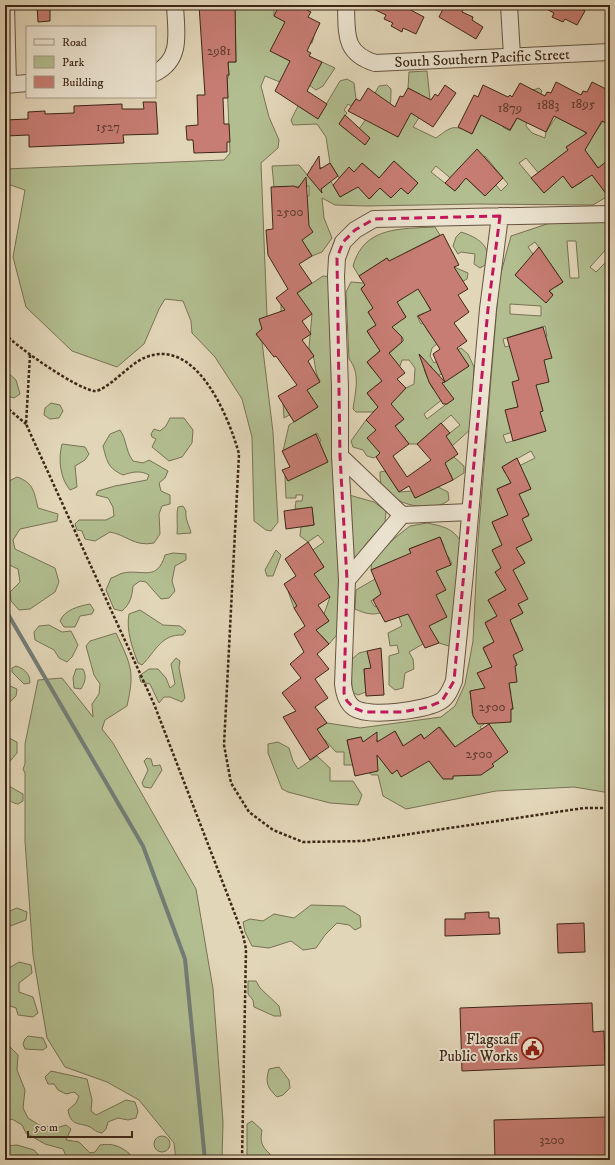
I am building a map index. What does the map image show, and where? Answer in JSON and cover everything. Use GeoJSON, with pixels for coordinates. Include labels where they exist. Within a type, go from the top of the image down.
{"type":"FeatureCollection","features":[{"type":"Feature","properties":{"kind":"street"},"geometry":{"type":"LineString","coordinates":[[6,5],[7,85],[26,84]]}},
{"type":"Feature","properties":{"kind":"street"},"geometry":{"type":"LineString","coordinates":[[160,71],[174,55],[176,41],[175,5]]}},
{"type":"Feature","properties":{"kind":"street","name":"South Southern Pacific Street"},"geometry":{"type":"LineString","coordinates":[[346,5],[348,38],[351,48],[356,55],[374,63],[610,52]]}},
{"type":"Feature","properties":{"kind":"street"},"geometry":{"type":"LineString","coordinates":[[509,5],[512,56]]}},
{"type":"Feature","properties":{"kind":"street"},"geometry":{"type":"LineString","coordinates":[[500,216],[488,310],[455,675],[449,693],[442,701],[428,707],[402,712],[364,712],[354,708],[348,701],[343,684],[347,580],[340,456],[340,387],[336,276],[337,258],[343,242],[355,230],[374,219],[500,216],[610,214]]}},
{"type":"Feature","properties":{"kind":"street"},"geometry":{"type":"LineString","coordinates":[[340,456],[402,515],[470,512]]}},
{"type":"Feature","properties":{"kind":"street"},"geometry":{"type":"LineString","coordinates":[[347,580],[402,515]]}},
{"type":"Feature","properties":{"kind":"path"},"geometry":{"type":"LineString","coordinates":[[5,334],[30,355],[79,385],[94,391],[104,388],[115,377],[144,358],[162,353],[182,358],[197,372],[211,389],[224,412],[239,454],[224,745],[231,783],[249,812],[273,830],[303,842],[333,842],[363,841],[584,808],[610,808]]}},
{"type":"Feature","properties":{"kind":"path"},"geometry":{"type":"LineString","coordinates":[[26,424],[30,355]]}},
{"type":"Feature","properties":{"kind":"path"},"geometry":{"type":"LineString","coordinates":[[5,406],[26,424],[154,704],[243,935],[246,949],[242,1160]]}},
{"type":"Feature","properties":{"kind":"highlighted area"},"geometry":{"type":"Polygon","coordinates":[[[500,216],[488,309],[454,681],[442,701],[428,707],[402,712],[364,712],[354,708],[347,701],[344,693],[347,580],[340,456],[337,258],[343,242],[355,230],[374,219],[500,216]]]}},
{"type":"Feature","properties":{"kind":"green space"},"geometry":{"type":"Polygon","coordinates":[[[235,5],[274,5],[274,16],[314,36],[312,43],[304,44],[278,36],[271,51],[315,74],[322,62],[335,68],[323,86],[316,90],[305,82],[280,82],[265,76],[261,86],[269,117],[279,140],[278,148],[261,163],[267,316],[263,328],[256,334],[262,342],[273,432],[278,522],[271,531],[266,530],[254,521],[252,437],[242,399],[215,357],[192,333],[191,321],[183,301],[165,299],[159,309],[144,344],[117,367],[72,351],[26,307],[13,257],[25,190],[5,183],[5,169],[224,160],[230,153],[227,80],[229,75],[228,62],[236,62],[235,5]]]}},
{"type":"Feature","properties":{"kind":"green space"},"geometry":{"type":"Polygon","coordinates":[[[427,71],[430,99],[428,98],[427,105],[413,127],[436,138],[453,128],[461,129],[472,134],[494,90],[503,127],[510,131],[533,90],[539,88],[542,91],[538,101],[528,116],[526,126],[532,133],[545,138],[546,132],[556,117],[582,130],[591,139],[603,121],[610,125],[610,159],[602,173],[590,157],[583,162],[608,196],[593,205],[476,204],[367,206],[335,205],[322,198],[324,218],[332,238],[322,252],[312,256],[308,249],[303,252],[288,196],[309,196],[309,186],[274,187],[272,166],[299,165],[320,190],[326,185],[311,167],[323,168],[340,197],[348,192],[330,163],[326,137],[317,124],[293,125],[291,120],[298,106],[318,118],[340,81],[347,79],[354,83],[356,99],[351,106],[348,104],[344,110],[347,113],[339,124],[354,136],[381,98],[375,93],[379,86],[387,85],[391,89],[390,105],[389,114],[383,129],[398,137],[420,94],[408,88],[409,72],[427,71]],[[485,156],[477,163],[501,191],[508,184],[485,156]],[[526,158],[519,163],[544,193],[550,187],[526,158]],[[394,161],[384,172],[408,194],[418,183],[394,161]],[[553,161],[572,188],[582,182],[553,161]],[[362,163],[358,169],[391,198],[396,192],[362,163]],[[462,165],[457,170],[485,196],[490,191],[462,165]],[[436,166],[431,172],[455,191],[460,186],[436,166]],[[349,168],[344,173],[370,199],[375,193],[349,168]]]}},
{"type":"Feature","properties":{"kind":"green space"},"geometry":{"type":"Polygon","coordinates":[[[610,221],[610,245],[590,267],[596,272],[610,258],[610,793],[574,787],[496,791],[406,809],[383,796],[378,775],[372,775],[369,773],[361,737],[347,740],[353,765],[344,765],[344,752],[336,752],[324,739],[318,743],[313,732],[327,723],[360,728],[441,717],[455,706],[465,684],[473,641],[478,540],[499,280],[511,236],[550,223],[610,221]],[[567,241],[570,278],[579,278],[576,241],[567,241]],[[535,242],[528,247],[556,287],[563,282],[535,242]],[[522,267],[515,275],[546,302],[553,294],[522,267]],[[510,304],[510,314],[541,316],[541,306],[510,304]],[[545,326],[503,339],[505,347],[547,336],[545,326]],[[540,401],[506,410],[508,420],[543,411],[540,401]],[[543,423],[503,435],[506,443],[546,431],[543,423]],[[531,451],[502,467],[505,473],[535,458],[531,451]],[[525,476],[497,489],[502,501],[531,489],[525,476]],[[525,507],[492,522],[495,530],[529,516],[525,507]],[[528,532],[492,550],[496,558],[532,540],[528,532]],[[521,556],[495,572],[499,578],[525,563],[521,556]],[[519,582],[488,600],[492,607],[523,590],[519,582]],[[519,605],[485,622],[489,631],[523,613],[519,605]],[[516,632],[483,647],[486,655],[519,640],[516,632]],[[514,657],[478,673],[481,681],[517,665],[514,657]],[[509,684],[470,691],[471,700],[511,694],[509,684]],[[512,701],[472,706],[472,713],[513,709],[512,701]],[[487,722],[480,727],[501,757],[508,752],[487,722]],[[440,727],[432,733],[470,766],[440,727]],[[395,731],[388,736],[416,768],[395,731]],[[421,734],[413,739],[438,773],[446,767],[421,734]],[[374,735],[367,740],[392,774],[398,769],[374,735]],[[471,736],[464,741],[487,771],[494,766],[471,736]]]}},
{"type":"Feature","properties":{"kind":"green space"},"geometry":{"type":"Polygon","coordinates":[[[435,227],[440,235],[405,253],[427,282],[454,267],[468,273],[467,279],[426,302],[431,311],[427,330],[433,338],[443,339],[432,348],[430,356],[434,363],[461,348],[468,354],[474,367],[471,429],[452,446],[436,444],[460,425],[451,415],[417,444],[409,444],[403,436],[374,458],[367,456],[363,450],[353,447],[351,441],[366,420],[371,425],[406,388],[414,384],[415,368],[409,360],[402,360],[400,366],[367,393],[372,400],[381,404],[373,412],[356,412],[353,409],[356,390],[356,377],[355,370],[349,359],[346,292],[351,282],[363,283],[391,264],[387,258],[359,276],[353,266],[358,253],[366,243],[385,232],[409,228],[435,227]],[[389,269],[361,288],[368,300],[397,282],[389,269]],[[398,291],[368,312],[373,320],[403,298],[398,291]],[[400,309],[367,331],[372,339],[406,317],[400,309]],[[424,313],[417,316],[421,324],[428,321],[424,313]],[[399,334],[367,362],[372,369],[404,340],[399,334]],[[464,359],[429,382],[433,389],[469,366],[464,359]],[[431,366],[424,369],[427,377],[434,374],[431,366]],[[449,394],[424,414],[427,419],[453,399],[449,394]],[[404,419],[367,438],[374,445],[404,419]]]}},
{"type":"Feature","properties":{"kind":"green space"},"geometry":{"type":"Polygon","coordinates":[[[461,232],[482,243],[487,252],[487,264],[480,268],[474,264],[475,254],[461,252],[458,254],[453,246],[456,237],[461,232]]]}},
{"type":"Feature","properties":{"kind":"green space"},"geometry":{"type":"Polygon","coordinates":[[[323,276],[334,277],[341,630],[329,644],[322,636],[312,645],[306,636],[329,621],[324,614],[330,597],[324,589],[294,608],[288,591],[324,567],[319,561],[296,562],[324,542],[318,535],[308,542],[300,536],[301,527],[314,525],[312,508],[295,509],[296,501],[302,501],[303,495],[296,495],[296,498],[286,498],[285,476],[288,480],[297,453],[321,441],[317,433],[283,451],[289,425],[318,407],[314,401],[284,418],[283,404],[320,381],[316,372],[312,353],[309,348],[312,314],[302,301],[281,315],[281,304],[323,276]]]}},
{"type":"Feature","properties":{"kind":"green space"},"geometry":{"type":"Polygon","coordinates":[[[5,370],[16,380],[20,394],[14,398],[5,395],[5,370]]]}},
{"type":"Feature","properties":{"kind":"green space"},"geometry":{"type":"Polygon","coordinates":[[[51,403],[60,405],[63,411],[59,418],[50,419],[44,415],[45,408],[51,403]]]}},
{"type":"Feature","properties":{"kind":"green space"},"geometry":{"type":"Polygon","coordinates":[[[170,418],[184,418],[193,430],[192,443],[182,457],[169,461],[152,447],[156,439],[152,437],[151,434],[154,429],[160,431],[166,426],[170,418]]]}},
{"type":"Feature","properties":{"kind":"green space"},"geometry":{"type":"Polygon","coordinates":[[[120,430],[133,461],[143,463],[149,460],[168,471],[165,478],[159,483],[161,491],[170,495],[170,504],[162,506],[159,514],[160,534],[154,543],[147,544],[136,542],[116,533],[110,532],[95,541],[85,539],[82,531],[77,530],[75,524],[79,520],[106,520],[114,516],[113,507],[108,498],[96,495],[98,491],[147,480],[149,475],[146,473],[136,472],[123,475],[114,470],[109,464],[103,446],[110,434],[120,430]]]}},
{"type":"Feature","properties":{"kind":"green space"},"geometry":{"type":"Polygon","coordinates":[[[5,441],[9,454],[5,469],[5,441]]]}},
{"type":"Feature","properties":{"kind":"green space"},"geometry":{"type":"Polygon","coordinates":[[[62,444],[85,447],[89,454],[85,460],[75,466],[77,487],[70,490],[62,474],[60,456],[62,444]]]}},
{"type":"Feature","properties":{"kind":"green space"},"geometry":{"type":"Polygon","coordinates":[[[454,457],[464,466],[464,473],[453,480],[450,473],[421,472],[454,457]]]}},
{"type":"Feature","properties":{"kind":"green space"},"geometry":{"type":"Polygon","coordinates":[[[385,471],[399,492],[412,491],[415,498],[438,487],[448,492],[449,500],[443,504],[426,507],[400,501],[386,492],[381,485],[380,472],[385,471]]]}},
{"type":"Feature","properties":{"kind":"green space"},"geometry":{"type":"Polygon","coordinates":[[[17,477],[23,479],[30,485],[38,508],[58,514],[57,521],[20,529],[13,540],[15,549],[55,568],[59,582],[55,592],[30,609],[19,610],[11,601],[10,592],[20,582],[18,569],[5,563],[5,483],[17,477]]]}},
{"type":"Feature","properties":{"kind":"green space"},"geometry":{"type":"Polygon","coordinates":[[[349,495],[374,502],[386,511],[385,522],[365,545],[360,555],[354,559],[350,557],[349,495]]]}},
{"type":"Feature","properties":{"kind":"green space"},"geometry":{"type":"Polygon","coordinates":[[[183,506],[186,511],[191,533],[177,534],[178,507],[183,506]]]}},
{"type":"Feature","properties":{"kind":"green space"},"geometry":{"type":"Polygon","coordinates":[[[427,523],[441,526],[453,532],[460,540],[452,647],[439,643],[435,637],[409,652],[413,659],[414,669],[405,673],[403,688],[395,690],[389,685],[389,656],[399,653],[397,645],[390,646],[388,633],[402,626],[396,608],[376,614],[362,612],[355,609],[356,590],[375,579],[395,560],[371,570],[372,559],[410,526],[427,523]],[[440,537],[409,549],[413,558],[444,546],[440,537]],[[448,556],[409,571],[412,580],[452,564],[448,556]],[[397,583],[371,601],[375,607],[401,590],[397,583]]]}},
{"type":"Feature","properties":{"kind":"green space"},"geometry":{"type":"Polygon","coordinates":[[[276,550],[281,555],[273,576],[267,576],[265,570],[276,550]]]}},
{"type":"Feature","properties":{"kind":"green space"},"geometry":{"type":"Polygon","coordinates":[[[173,553],[186,554],[186,560],[175,566],[172,581],[175,591],[169,598],[161,599],[146,582],[140,581],[133,586],[132,594],[127,606],[122,611],[114,609],[106,590],[111,578],[130,572],[153,572],[158,569],[165,555],[173,553]]]}},
{"type":"Feature","properties":{"kind":"green space"},"geometry":{"type":"Polygon","coordinates":[[[90,604],[94,610],[92,614],[80,616],[75,627],[64,627],[60,621],[68,611],[90,604]]]}},
{"type":"Feature","properties":{"kind":"green space"},"geometry":{"type":"Polygon","coordinates":[[[140,610],[163,625],[180,626],[186,631],[183,635],[175,635],[164,640],[142,665],[138,663],[130,638],[128,626],[129,614],[140,610]]]}},
{"type":"Feature","properties":{"kind":"green space"},"geometry":{"type":"Polygon","coordinates":[[[49,625],[62,632],[71,631],[78,645],[72,657],[67,662],[59,658],[54,650],[35,640],[34,632],[39,626],[49,625]]]}},
{"type":"Feature","properties":{"kind":"green space"},"geometry":{"type":"Polygon","coordinates":[[[116,633],[128,661],[131,684],[127,706],[105,720],[102,729],[113,743],[196,889],[213,989],[223,1122],[222,1160],[176,1160],[174,1143],[139,1100],[107,1082],[65,1067],[47,1038],[33,955],[25,841],[25,773],[23,769],[25,764],[25,744],[38,680],[62,678],[93,717],[92,704],[99,694],[100,684],[94,675],[86,646],[90,641],[116,633]]]}},
{"type":"Feature","properties":{"kind":"green space"},"geometry":{"type":"Polygon","coordinates":[[[367,651],[377,668],[364,669],[366,692],[358,695],[352,692],[351,660],[359,653],[367,651]]]}},
{"type":"Feature","properties":{"kind":"green space"},"geometry":{"type":"Polygon","coordinates":[[[176,658],[180,661],[179,668],[185,698],[182,702],[170,697],[164,697],[159,703],[150,684],[141,682],[139,676],[149,669],[158,669],[166,678],[170,688],[175,684],[171,664],[176,658]]]}},
{"type":"Feature","properties":{"kind":"green space"},"geometry":{"type":"Polygon","coordinates":[[[16,666],[26,672],[30,683],[24,684],[12,672],[12,668],[16,666]]]}},
{"type":"Feature","properties":{"kind":"green space"},"geometry":{"type":"Polygon","coordinates":[[[76,669],[83,669],[85,674],[81,689],[74,688],[73,678],[76,669]]]}},
{"type":"Feature","properties":{"kind":"green space"},"geometry":{"type":"Polygon","coordinates":[[[10,686],[17,689],[16,696],[9,703],[5,703],[5,690],[10,686]]]}},
{"type":"Feature","properties":{"kind":"green space"},"geometry":{"type":"Polygon","coordinates":[[[9,738],[17,742],[17,753],[5,767],[5,740],[9,738]]]}},
{"type":"Feature","properties":{"kind":"green space"},"geometry":{"type":"Polygon","coordinates":[[[278,742],[289,748],[293,761],[298,769],[317,756],[330,768],[330,781],[353,781],[362,795],[358,805],[330,803],[282,789],[268,753],[268,744],[278,742]]]}},
{"type":"Feature","properties":{"kind":"green space"},"geometry":{"type":"Polygon","coordinates":[[[147,758],[151,759],[153,766],[160,765],[162,770],[151,788],[144,787],[142,783],[148,770],[144,761],[147,758]]]}},
{"type":"Feature","properties":{"kind":"green space"},"geometry":{"type":"Polygon","coordinates":[[[7,785],[23,794],[23,801],[18,804],[9,800],[5,794],[5,788],[7,785]]]}},
{"type":"Feature","properties":{"kind":"green space"},"geometry":{"type":"Polygon","coordinates":[[[311,905],[344,906],[360,916],[361,927],[355,930],[349,925],[337,923],[325,935],[316,948],[303,950],[291,941],[269,948],[252,946],[245,932],[243,922],[250,919],[263,921],[274,914],[294,918],[311,905]]]}},
{"type":"Feature","properties":{"kind":"green space"},"geometry":{"type":"Polygon","coordinates":[[[17,908],[27,912],[26,920],[5,928],[5,913],[17,908]]]}},
{"type":"Feature","properties":{"kind":"green space"},"geometry":{"type":"Polygon","coordinates":[[[19,962],[31,965],[32,973],[19,983],[19,992],[33,997],[38,1013],[33,1017],[18,1015],[16,1008],[10,1006],[5,1009],[5,969],[6,970],[19,962]]]}},
{"type":"Feature","properties":{"kind":"green space"},"geometry":{"type":"Polygon","coordinates":[[[248,981],[256,981],[260,988],[279,1006],[281,1016],[274,1016],[254,1007],[253,1000],[248,994],[248,981]]]}},
{"type":"Feature","properties":{"kind":"green space"},"geometry":{"type":"Polygon","coordinates":[[[28,1036],[43,1038],[47,1047],[43,1050],[25,1049],[23,1044],[28,1036]]]}},
{"type":"Feature","properties":{"kind":"green space"},"geometry":{"type":"Polygon","coordinates":[[[10,1047],[18,1055],[17,1070],[25,1090],[23,1108],[28,1118],[39,1125],[56,1128],[66,1125],[71,1129],[66,1140],[79,1142],[90,1153],[95,1152],[100,1145],[109,1144],[120,1147],[130,1154],[128,1160],[115,1160],[109,1156],[105,1160],[63,1160],[66,1156],[63,1149],[45,1144],[26,1133],[22,1125],[12,1119],[5,1121],[5,1048],[10,1047]]]}},
{"type":"Feature","properties":{"kind":"green space"},"geometry":{"type":"Polygon","coordinates":[[[279,1067],[289,1080],[290,1088],[283,1095],[277,1097],[269,1087],[267,1078],[269,1069],[279,1067]]]}},
{"type":"Feature","properties":{"kind":"green space"},"geometry":{"type":"Polygon","coordinates":[[[51,1071],[87,1079],[92,1100],[91,1111],[96,1115],[126,1100],[135,1102],[138,1111],[136,1118],[128,1120],[118,1118],[108,1122],[106,1129],[102,1133],[90,1127],[73,1122],[68,1110],[76,1103],[79,1096],[74,1092],[66,1094],[58,1090],[54,1084],[48,1084],[45,1077],[51,1071]]]}},
{"type":"Feature","properties":{"kind":"green space"},"geometry":{"type":"Polygon","coordinates":[[[252,1121],[262,1130],[262,1143],[270,1154],[270,1160],[247,1160],[247,1124],[252,1121]]]}},
{"type":"Feature","properties":{"kind":"green space"},"geometry":{"type":"Polygon","coordinates":[[[162,1136],[168,1138],[170,1144],[168,1150],[162,1152],[156,1150],[154,1144],[156,1138],[162,1136]]]}},
{"type":"Feature","properties":{"kind":"green space"},"geometry":{"type":"Polygon","coordinates":[[[17,1145],[34,1150],[43,1160],[5,1160],[5,1146],[17,1145]]]}},
{"type":"Feature","properties":{"kind":"building"},"geometry":{"type":"Polygon","coordinates":[[[37,5],[50,5],[50,21],[38,22],[37,5]]]}},
{"type":"Feature","properties":{"kind":"building"},"geometry":{"type":"Polygon","coordinates":[[[199,5],[235,5],[236,62],[228,62],[228,98],[223,98],[224,124],[229,124],[230,142],[227,142],[227,152],[194,153],[193,140],[187,140],[186,126],[198,125],[197,95],[205,95],[199,5]]]}},
{"type":"Feature","properties":{"kind":"building"},"geometry":{"type":"Polygon","coordinates":[[[279,5],[297,5],[311,12],[308,17],[320,23],[307,51],[311,53],[309,56],[322,62],[307,91],[327,104],[318,119],[275,91],[290,61],[270,51],[285,22],[274,16],[279,5]]]}},
{"type":"Feature","properties":{"kind":"building"},"geometry":{"type":"Polygon","coordinates":[[[365,5],[401,5],[424,17],[416,34],[403,28],[402,32],[391,26],[393,23],[384,19],[386,15],[365,5]]]}},
{"type":"Feature","properties":{"kind":"building"},"geometry":{"type":"Polygon","coordinates":[[[445,5],[466,5],[462,12],[473,17],[472,20],[483,27],[476,39],[439,17],[445,5]]]}},
{"type":"Feature","properties":{"kind":"building"},"geometry":{"type":"Polygon","coordinates":[[[539,5],[574,5],[585,11],[577,25],[565,19],[563,22],[552,17],[554,13],[539,5]]]}},
{"type":"Feature","properties":{"kind":"building"},"geometry":{"type":"Polygon","coordinates":[[[556,82],[581,95],[583,91],[587,92],[592,82],[610,91],[610,125],[602,121],[585,150],[598,168],[610,159],[610,199],[592,175],[572,188],[563,176],[544,193],[531,178],[568,150],[566,147],[587,133],[554,116],[546,132],[517,118],[510,130],[481,115],[472,134],[458,127],[474,95],[478,97],[483,85],[508,97],[510,95],[512,97],[520,83],[545,96],[547,92],[551,93],[556,82]]]}},
{"type":"Feature","properties":{"kind":"building"},"geometry":{"type":"Polygon","coordinates":[[[445,85],[456,93],[433,127],[411,113],[398,137],[348,111],[356,99],[360,101],[368,88],[395,107],[400,96],[403,97],[408,88],[431,100],[435,94],[438,96],[445,85]]]}},
{"type":"Feature","properties":{"kind":"building"},"geometry":{"type":"Polygon","coordinates":[[[143,102],[156,102],[158,134],[123,135],[124,143],[29,147],[29,135],[5,136],[5,120],[28,119],[28,112],[45,111],[45,114],[74,113],[74,106],[122,104],[122,109],[144,109],[143,102]]]}},
{"type":"Feature","properties":{"kind":"building"},"geometry":{"type":"Polygon","coordinates":[[[345,115],[370,138],[365,145],[339,124],[345,115]]]}},
{"type":"Feature","properties":{"kind":"building"},"geometry":{"type":"Polygon","coordinates":[[[477,149],[503,178],[485,196],[466,178],[455,191],[445,183],[477,149]]]}},
{"type":"Feature","properties":{"kind":"building"},"geometry":{"type":"Polygon","coordinates":[[[319,156],[320,169],[330,163],[338,176],[321,189],[322,193],[307,175],[319,156]]]}},
{"type":"Feature","properties":{"kind":"building"},"geometry":{"type":"Polygon","coordinates":[[[394,161],[418,183],[408,194],[401,188],[391,198],[380,188],[369,199],[358,187],[340,197],[333,185],[349,167],[354,172],[362,163],[379,178],[394,161]]]}},
{"type":"Feature","properties":{"kind":"building"},"geometry":{"type":"Polygon","coordinates":[[[306,177],[309,226],[313,232],[302,240],[312,256],[299,264],[312,283],[297,293],[312,314],[302,321],[311,334],[302,340],[314,356],[308,361],[320,382],[307,390],[318,407],[294,422],[278,396],[297,385],[276,356],[274,357],[256,334],[262,329],[259,319],[285,310],[276,298],[288,289],[268,255],[266,230],[273,229],[271,187],[294,186],[298,188],[306,177]]]}},
{"type":"Feature","properties":{"kind":"building"},"geometry":{"type":"Polygon","coordinates":[[[443,234],[459,265],[454,267],[468,289],[458,295],[469,312],[454,323],[467,341],[457,348],[469,366],[445,382],[433,354],[440,349],[418,316],[431,310],[418,289],[397,302],[406,317],[392,327],[402,337],[402,342],[389,353],[405,373],[397,379],[406,388],[391,404],[404,419],[395,426],[409,444],[393,456],[407,477],[431,460],[417,444],[441,423],[450,433],[446,436],[458,454],[445,463],[453,480],[415,498],[409,486],[399,492],[376,457],[380,453],[367,438],[376,430],[366,420],[378,407],[367,393],[382,381],[367,362],[380,351],[367,331],[376,325],[368,312],[373,308],[361,289],[365,285],[359,276],[387,258],[389,261],[443,234]]]}},
{"type":"Feature","properties":{"kind":"building"},"geometry":{"type":"Polygon","coordinates":[[[539,247],[563,282],[549,291],[553,295],[546,303],[515,275],[539,247]]]}},
{"type":"Feature","properties":{"kind":"building"},"geometry":{"type":"Polygon","coordinates":[[[543,327],[552,358],[544,360],[549,382],[536,385],[543,411],[540,412],[546,431],[513,441],[505,410],[518,407],[512,382],[519,380],[507,338],[543,327]]]}},
{"type":"Feature","properties":{"kind":"building"},"geometry":{"type":"Polygon","coordinates":[[[419,354],[445,382],[442,383],[454,399],[447,404],[443,404],[429,382],[419,354]]]}},
{"type":"Feature","properties":{"kind":"building"},"geometry":{"type":"Polygon","coordinates":[[[316,434],[328,462],[288,481],[282,470],[290,467],[282,451],[316,434]]]}},
{"type":"Feature","properties":{"kind":"building"},"geometry":{"type":"Polygon","coordinates":[[[517,458],[531,489],[519,494],[529,515],[522,519],[532,540],[516,548],[525,563],[513,570],[528,599],[518,604],[523,613],[510,620],[523,650],[513,655],[517,665],[515,666],[517,682],[509,683],[513,709],[511,709],[511,722],[478,724],[473,716],[470,691],[485,688],[477,673],[492,667],[483,648],[494,642],[485,623],[497,616],[488,600],[506,590],[495,572],[501,568],[492,550],[502,545],[492,522],[508,515],[497,489],[511,483],[502,467],[517,458]]]}},
{"type":"Feature","properties":{"kind":"building"},"geometry":{"type":"Polygon","coordinates":[[[312,507],[314,525],[286,529],[284,511],[312,507]]]}},
{"type":"Feature","properties":{"kind":"building"},"geometry":{"type":"Polygon","coordinates":[[[440,537],[451,565],[436,571],[446,590],[436,595],[447,617],[429,626],[439,643],[425,648],[408,614],[385,622],[373,600],[381,594],[371,570],[411,553],[409,549],[440,537]]]}},
{"type":"Feature","properties":{"kind":"building"},"geometry":{"type":"Polygon","coordinates":[[[308,542],[324,567],[314,574],[330,597],[318,605],[329,621],[316,630],[329,644],[317,654],[329,669],[315,679],[328,698],[315,707],[327,723],[317,729],[329,747],[310,760],[283,717],[296,711],[282,693],[301,678],[290,664],[304,652],[294,634],[305,626],[294,608],[297,606],[284,584],[296,576],[285,559],[308,542]]]}},
{"type":"Feature","properties":{"kind":"building"},"geometry":{"type":"Polygon","coordinates":[[[381,648],[384,695],[366,696],[364,669],[371,668],[367,651],[381,648]]]}},
{"type":"Feature","properties":{"kind":"building"},"geometry":{"type":"Polygon","coordinates":[[[489,724],[508,752],[492,764],[494,766],[481,775],[453,776],[453,779],[443,779],[429,761],[401,777],[397,770],[392,774],[377,755],[378,771],[355,776],[347,740],[361,737],[363,742],[377,732],[377,742],[395,731],[403,746],[421,734],[424,739],[439,727],[455,747],[489,724]]]}},
{"type":"Feature","properties":{"kind":"building"},"geometry":{"type":"Polygon","coordinates":[[[489,912],[489,918],[499,918],[500,934],[445,936],[445,919],[465,919],[465,913],[489,912]]]}},
{"type":"Feature","properties":{"kind":"building"},"geometry":{"type":"Polygon","coordinates":[[[584,923],[585,952],[558,953],[557,924],[584,923]]]}},
{"type":"Feature","properties":{"kind":"building","name":"Flagstaff Public Works"},"geometry":{"type":"Polygon","coordinates":[[[592,1003],[593,1032],[604,1031],[605,1065],[462,1071],[460,1008],[592,1003]]]}},
{"type":"Feature","properties":{"kind":"building"},"geometry":{"type":"Polygon","coordinates":[[[608,1117],[609,1160],[495,1160],[494,1120],[608,1117]]]}},
{"type":"Feature","properties":{"kind":"waterway"},"geometry":{"type":"LineString","coordinates":[[5,609],[143,846],[185,959],[205,1160]]}},
{"type":"Feature","properties":{"kind":"place","name":"Flagstaff Public Works"},"geometry":{"type":"Point","coordinates":[533,1048]}}]}
